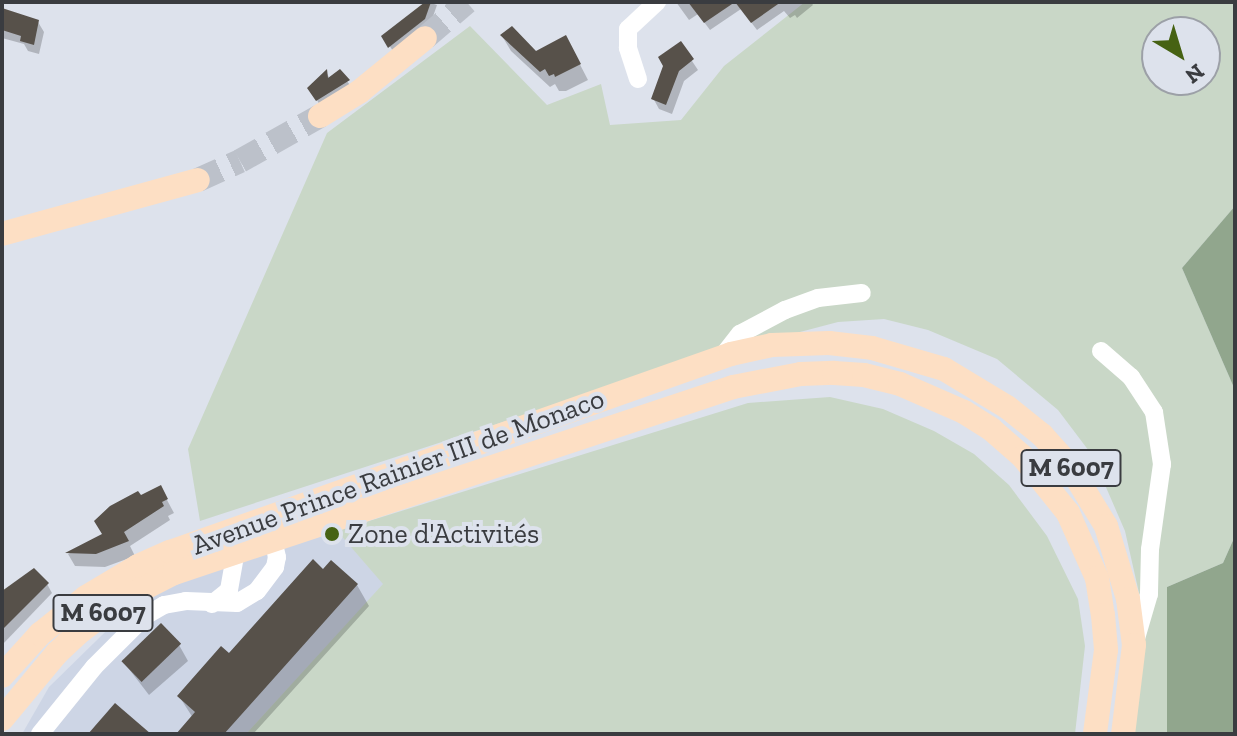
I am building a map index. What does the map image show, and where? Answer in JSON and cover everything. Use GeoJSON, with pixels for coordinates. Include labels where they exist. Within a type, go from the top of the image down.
{"type":"FeatureCollection","features":[{"type":"Feature","properties":{"kind":"main road"},"geometry":{"type":"LineString","coordinates":[[320,116],[359,92],[425,38]]}},
{"type":"Feature","properties":{"kind":"main road"},"geometry":{"type":"LineString","coordinates":[[2,234],[198,180]]}},
{"type":"Feature","properties":{"kind":"main road","name":"Avenue Prince Rainier III de Monaco"},"geometry":{"type":"LineString","coordinates":[[2,719],[57,653],[104,612],[287,512],[721,358],[772,345],[829,343],[884,350],[944,369],[978,386],[1042,435],[1076,475],[1106,526],[1128,599],[1134,645]]}},
{"type":"Feature","properties":{"kind":"main road","name":"Avenue Prince Rainier III de Monaco"},"geometry":{"type":"LineString","coordinates":[[2,676],[40,634],[86,597],[138,566],[229,542],[263,537],[691,400],[801,374],[864,375],[930,395],[991,429],[1047,485],[1084,543],[1099,590],[1106,650],[1095,734]]}},
{"type":"Feature","properties":{"kind":"main road","name":"M 6007"},"geometry":{"type":"LineString","coordinates":[[1123,734],[1134,645]]}},
{"type":"Feature","properties":{"kind":"street"},"geometry":{"type":"LineString","coordinates":[[638,79],[628,48],[628,29],[657,2]]}},
{"type":"Feature","properties":{"kind":"street"},"geometry":{"type":"LineString","coordinates":[[721,358],[740,334],[785,310],[818,298],[862,293]]}},
{"type":"Feature","properties":{"kind":"street"},"geometry":{"type":"LineString","coordinates":[[1101,351],[1131,377],[1154,412],[1162,464],[1150,549],[1149,594],[1134,645]]}},
{"type":"Feature","properties":{"kind":"street"},"geometry":{"type":"LineString","coordinates":[[40,734],[94,667],[145,616],[164,605],[186,601],[237,603],[257,591],[275,567],[277,557],[263,537],[287,512]]}},
{"type":"Feature","properties":{"kind":"street"},"geometry":{"type":"LineString","coordinates":[[212,604],[222,598],[233,582],[229,542]]}},
{"type":"Feature","properties":{"kind":"shaded area"},"geometry":{"type":"Polygon","coordinates":[[[337,531],[384,584],[246,734],[22,734],[49,687],[146,592],[337,531]]]}},
{"type":"Feature","properties":{"kind":"green space"},"geometry":{"type":"Polygon","coordinates":[[[805,2],[1235,2],[1235,206],[1182,268],[1235,390],[1235,536],[1223,563],[1167,587],[1167,734],[1133,734],[1146,624],[1125,531],[1092,455],[1058,410],[997,359],[928,330],[884,319],[838,322],[693,360],[200,521],[188,449],[327,133],[470,26],[547,105],[601,84],[610,125],[681,120],[724,66],[805,2]]]}},
{"type":"Feature","properties":{"kind":"green space"},"geometry":{"type":"Polygon","coordinates":[[[1235,206],[1235,390],[1182,268],[1235,206]]]}},
{"type":"Feature","properties":{"kind":"green space"},"geometry":{"type":"Polygon","coordinates":[[[830,397],[883,409],[934,431],[974,454],[1009,485],[1047,536],[1078,599],[1085,646],[1075,734],[246,734],[383,584],[337,531],[748,403],[830,397]]]}},
{"type":"Feature","properties":{"kind":"green space"},"geometry":{"type":"Polygon","coordinates":[[[1235,536],[1235,734],[1167,734],[1167,587],[1223,563],[1235,536]]]}},
{"type":"Feature","properties":{"kind":"building"},"geometry":{"type":"Polygon","coordinates":[[[425,2],[431,2],[425,19],[388,48],[381,36],[425,2]]]}},
{"type":"Feature","properties":{"kind":"building"},"geometry":{"type":"Polygon","coordinates":[[[688,2],[735,2],[704,23],[688,2]]]}},
{"type":"Feature","properties":{"kind":"building"},"geometry":{"type":"Polygon","coordinates":[[[735,2],[781,2],[751,23],[735,2]]]}},
{"type":"Feature","properties":{"kind":"building"},"geometry":{"type":"Polygon","coordinates":[[[2,8],[39,20],[34,45],[20,41],[21,36],[2,30],[2,8]]]}},
{"type":"Feature","properties":{"kind":"building"},"geometry":{"type":"Polygon","coordinates":[[[512,26],[536,51],[566,35],[581,64],[555,77],[554,74],[549,76],[545,69],[540,72],[500,35],[512,26]]]}},
{"type":"Feature","properties":{"kind":"building"},"geometry":{"type":"Polygon","coordinates":[[[681,41],[694,59],[679,71],[666,105],[651,99],[663,66],[658,57],[681,41]]]}},
{"type":"Feature","properties":{"kind":"building"},"geometry":{"type":"Polygon","coordinates":[[[327,69],[328,78],[340,69],[350,80],[316,101],[307,88],[327,69]]]}},
{"type":"Feature","properties":{"kind":"building"},"geometry":{"type":"Polygon","coordinates":[[[161,485],[168,499],[162,502],[164,506],[124,532],[129,541],[96,554],[65,553],[102,534],[94,521],[110,506],[138,491],[141,495],[161,485]]]}},
{"type":"Feature","properties":{"kind":"building"},"geometry":{"type":"Polygon","coordinates":[[[313,559],[323,569],[331,560],[358,584],[224,734],[176,734],[195,712],[177,696],[221,646],[229,653],[313,559]]]}},
{"type":"Feature","properties":{"kind":"building"},"geometry":{"type":"Polygon","coordinates":[[[34,568],[49,583],[2,630],[2,591],[34,568]]]}},
{"type":"Feature","properties":{"kind":"building"},"geometry":{"type":"Polygon","coordinates":[[[161,623],[181,644],[142,682],[121,661],[161,623]]]}},
{"type":"Feature","properties":{"kind":"building"},"geometry":{"type":"Polygon","coordinates":[[[115,703],[151,734],[88,734],[115,703]]]}},
{"type":"Feature","properties":{"kind":"tunnel"},"geometry":{"type":"LineString","coordinates":[[425,38],[467,2]]}},
{"type":"Feature","properties":{"kind":"tunnel"},"geometry":{"type":"LineString","coordinates":[[198,180],[240,161],[320,116]]}},
{"type":"Feature","properties":{"kind":"place","name":"Zone d'Activités"},"geometry":{"type":"Point","coordinates":[332,534]}}]}
